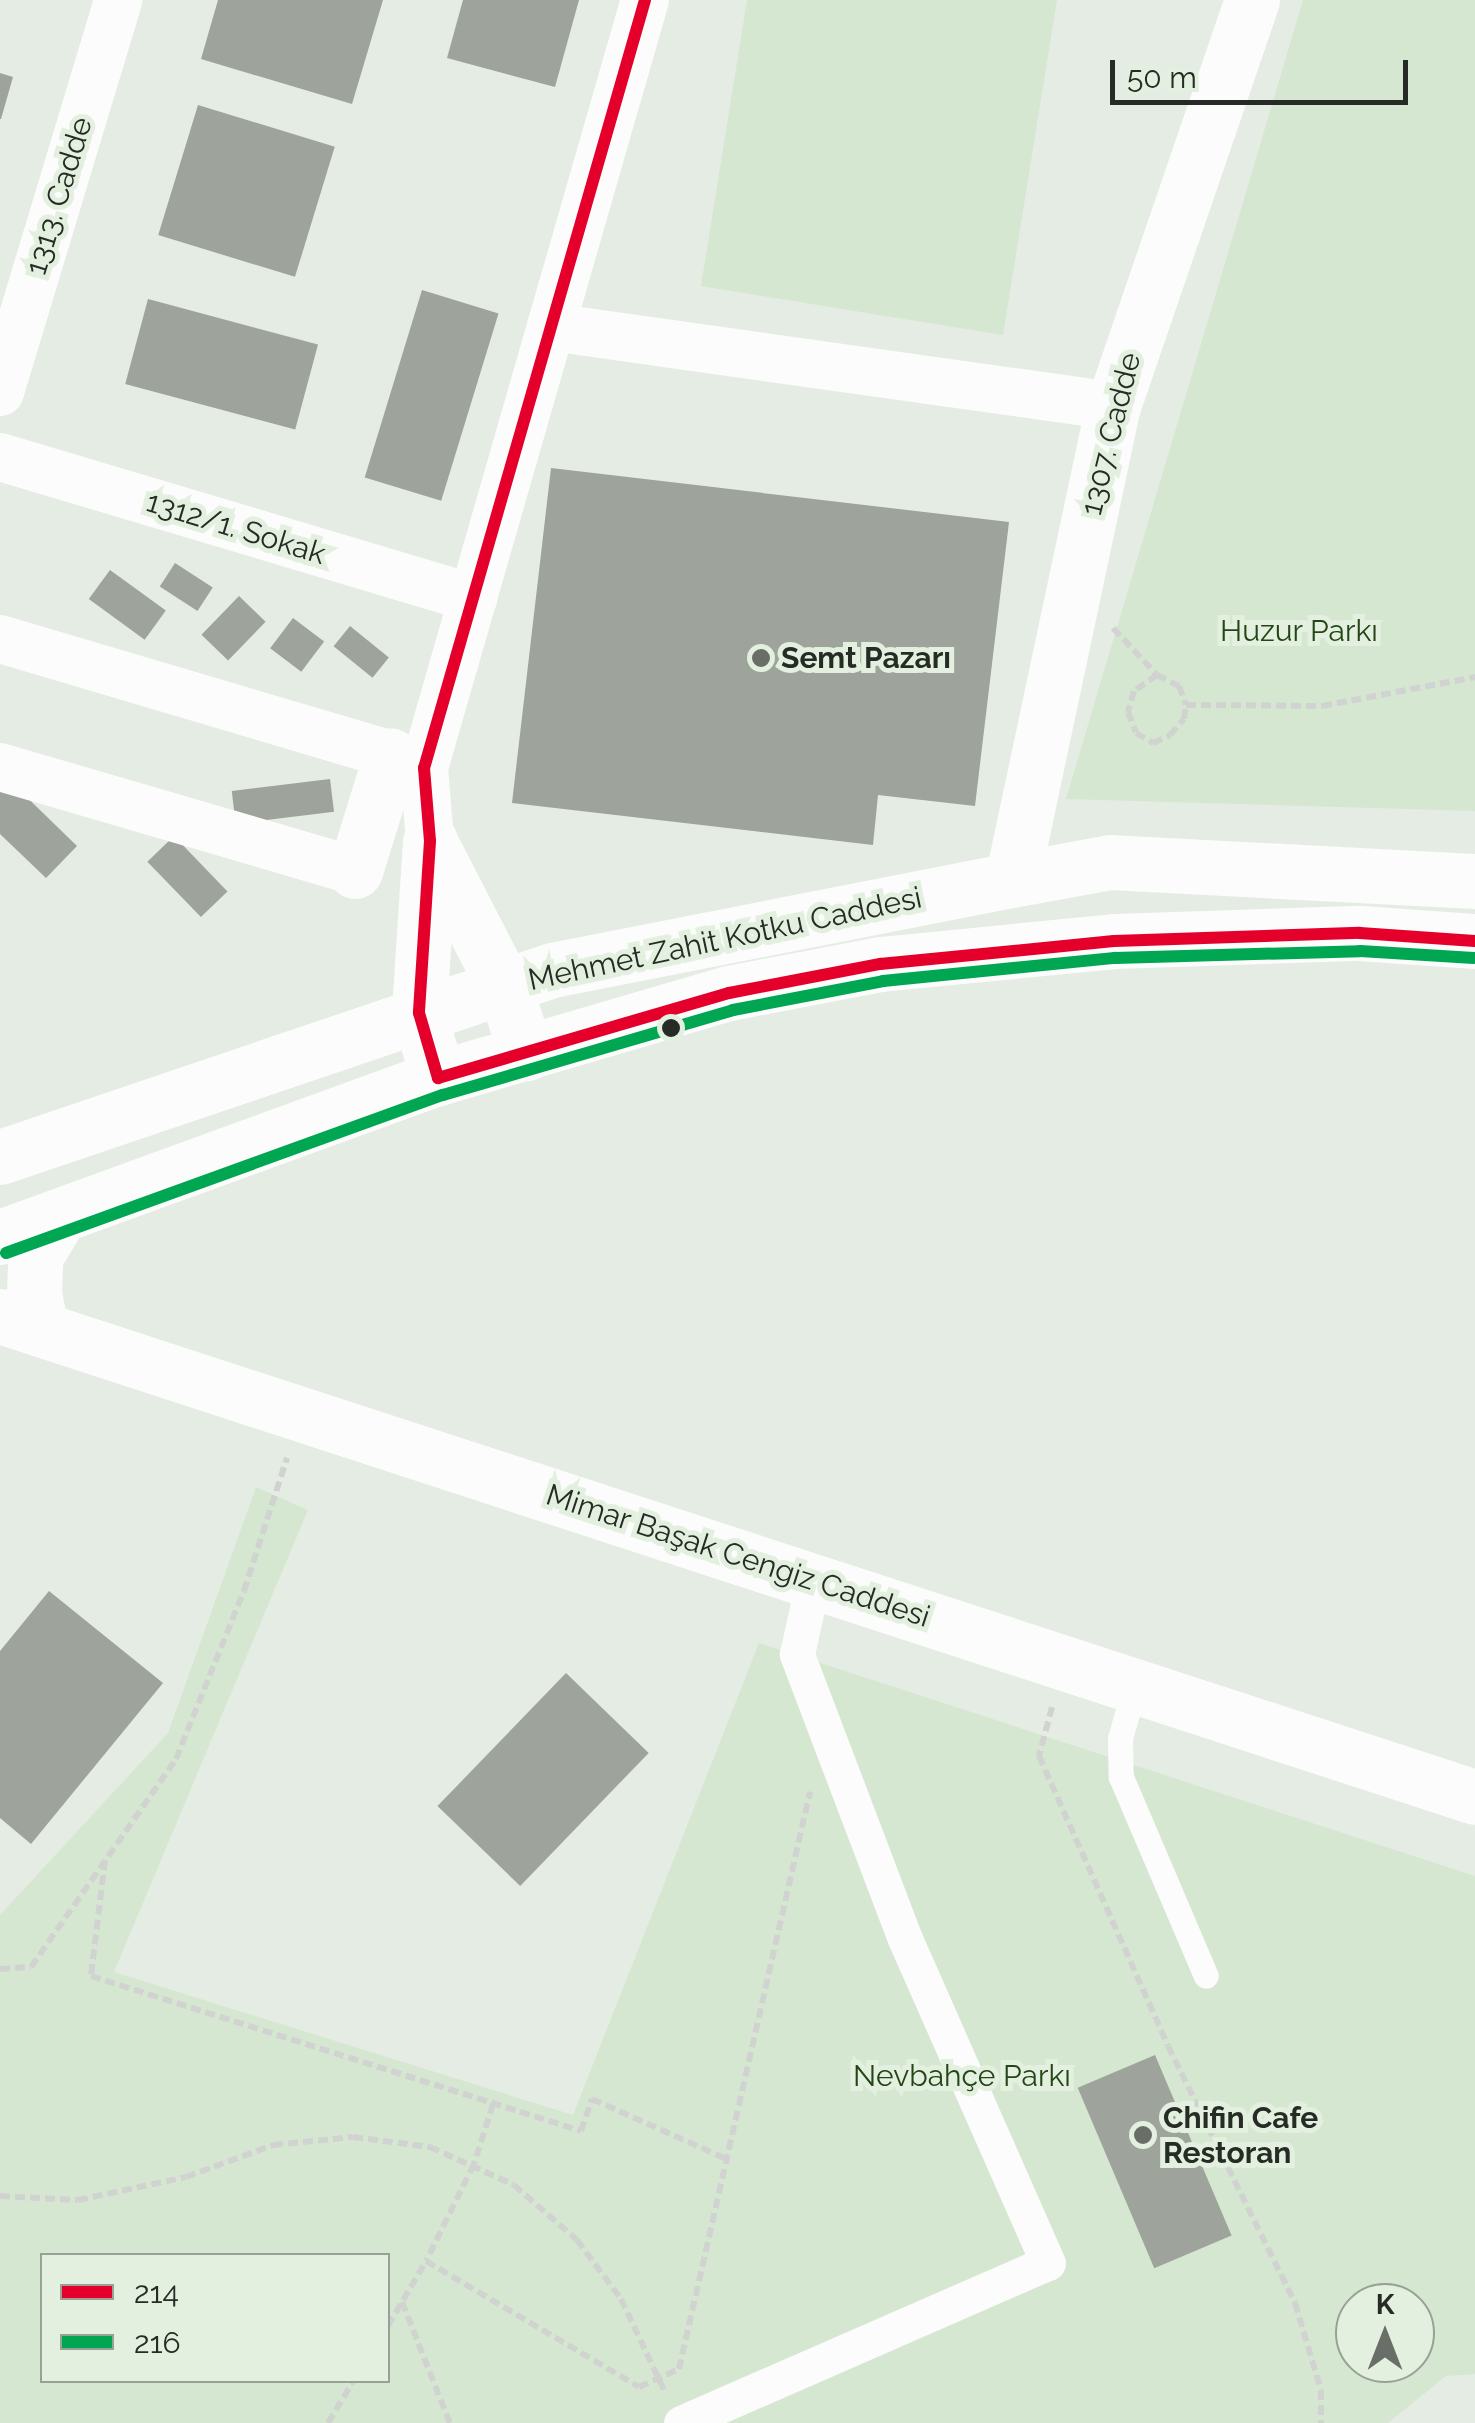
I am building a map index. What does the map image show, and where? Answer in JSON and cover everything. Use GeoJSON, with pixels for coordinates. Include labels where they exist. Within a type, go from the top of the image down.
{"type":"FeatureCollection","features":[{"type":"Feature","properties":{"kind":"street","name":"1313. Cadde"},"geometry":{"type":"LineString","coordinates":[[0,392],[118,0]]}},
{"type":"Feature","properties":{"kind":"street"},"geometry":{"type":"LineString","coordinates":[[438,1078],[419,1013],[430,841],[424,768],[645,0]]}},
{"type":"Feature","properties":{"kind":"street","name":"1307. Cadde"},"geometry":{"type":"LineString","coordinates":[[1012,880],[1113,406],[1252,0]]}},
{"type":"Feature","properties":{"kind":"street"},"geometry":{"type":"LineString","coordinates":[[551,327],[1113,406]]}},
{"type":"Feature","properties":{"kind":"street","name":"1312/1. Sokak"},"geometry":{"type":"LineString","coordinates":[[0,457],[473,598]]}},
{"type":"Feature","properties":{"kind":"street"},"geometry":{"type":"LineString","coordinates":[[0,639],[391,755],[354,871],[0,767]]}},
{"type":"Feature","properties":{"kind":"street"},"geometry":{"type":"LineString","coordinates":[[430,841],[504,986],[526,1053]]}},
{"type":"Feature","properties":{"kind":"street","name":"Mehmet Zahit Kotku Caddesi"},"geometry":{"type":"LineString","coordinates":[[0,1157],[552,970],[1012,880],[1110,862],[1475,881]]}},
{"type":"Feature","properties":{"kind":"street","name":"Mehmet Zahit Kotku Caddesi"},"geometry":{"type":"LineString","coordinates":[[0,1237],[438,1078],[729,994],[880,964],[1114,941],[1360,933],[1475,941]]}},
{"type":"Feature","properties":{"kind":"street"},"geometry":{"type":"LineString","coordinates":[[20,1323],[34,1294],[35,1256],[59,1218]]}},
{"type":"Feature","properties":{"kind":"street","name":"Mimar Başak Cengiz Caddesi"},"geometry":{"type":"LineString","coordinates":[[20,1323],[1475,1796]]}},
{"type":"Feature","properties":{"kind":"street"},"geometry":{"type":"LineString","coordinates":[[677,2416],[1048,2263],[905,1938],[797,1654],[813,1581]]}},
{"type":"Feature","properties":{"kind":"lane"},"geometry":{"type":"LineString","coordinates":[[1135,1686],[1120,1738],[1122,1777],[1206,1976]]}},
{"type":"Feature","properties":{"kind":"path"},"geometry":{"type":"LineString","coordinates":[[1074,587],[1157,675],[1179,686],[1186,705],[1184,719],[1170,735],[1153,743],[1136,733],[1128,712],[1134,690],[1157,675]]}},
{"type":"Feature","properties":{"kind":"path"},"geometry":{"type":"LineString","coordinates":[[1186,705],[1322,706],[1475,677]]}},
{"type":"Feature","properties":{"kind":"path"},"geometry":{"type":"LineString","coordinates":[[0,1970],[31,1967],[176,1759],[244,1591],[302,1414]]}},
{"type":"Feature","properties":{"kind":"path"},"geometry":{"type":"LineString","coordinates":[[1064,1663],[1039,1756],[1168,2046],[1295,2303],[1321,2390],[1321,2423]]}},
{"type":"Feature","properties":{"kind":"path"},"geometry":{"type":"LineString","coordinates":[[426,2261],[639,2387],[679,2369],[812,1778],[834,1756]]}},
{"type":"Feature","properties":{"kind":"path"},"geometry":{"type":"LineString","coordinates":[[105,1860],[92,1976],[582,2132],[592,2099],[727,2159]]}},
{"type":"Feature","properties":{"kind":"path"},"geometry":{"type":"LineString","coordinates":[[390,2323],[474,2164],[493,2104]]}},
{"type":"Feature","properties":{"kind":"path"},"geometry":{"type":"LineString","coordinates":[[0,2196],[78,2200],[186,2176],[274,2146],[352,2138],[430,2147],[514,2185],[577,2240],[621,2298],[677,2416]]}},
{"type":"Feature","properties":{"kind":"path"},"geometry":{"type":"LineString","coordinates":[[402,2302],[450,2423]]}},
{"type":"Feature","properties":{"kind":"path"},"geometry":{"type":"LineString","coordinates":[[328,2423],[352,2383]]}},
{"type":"Feature","properties":{"kind":"green space"},"geometry":{"type":"Polygon","coordinates":[[[747,0],[1057,0],[1003,335],[701,286],[747,0]]]}},
{"type":"Feature","properties":{"kind":"green space","name":"Huzur Parkı"},"geometry":{"type":"Polygon","coordinates":[[[1303,0],[1475,0],[1475,811],[1066,799],[1303,0]]]}},
{"type":"Feature","properties":{"kind":"green space","name":"Nevbahçe Parkı"},"geometry":{"type":"Polygon","coordinates":[[[256,1487],[308,1510],[114,1972],[573,2115],[759,1643],[1475,1876],[1475,2374],[1446,2376],[1388,2423],[0,2423],[0,1915],[168,1733],[256,1487]]]}},
{"type":"Feature","properties":{"kind":"building"},"geometry":{"type":"Polygon","coordinates":[[[218,0],[383,0],[352,104],[201,59],[218,0]]]}},
{"type":"Feature","properties":{"kind":"building"},"geometry":{"type":"Polygon","coordinates":[[[463,0],[579,0],[555,87],[447,58],[463,0]]]}},
{"type":"Feature","properties":{"kind":"building"},"geometry":{"type":"Polygon","coordinates":[[[0,73],[13,77],[1,119],[0,119],[0,73]]]}},
{"type":"Feature","properties":{"kind":"building"},"geometry":{"type":"Polygon","coordinates":[[[198,105],[335,147],[295,277],[158,235],[198,105]]]}},
{"type":"Feature","properties":{"kind":"building"},"geometry":{"type":"Polygon","coordinates":[[[422,290],[499,313],[441,501],[365,477],[422,290]]]}},
{"type":"Feature","properties":{"kind":"building"},"geometry":{"type":"Polygon","coordinates":[[[148,299],[318,345],[295,430],[125,384],[148,299]]]}},
{"type":"Feature","properties":{"kind":"building","name":"Semt Pazarı"},"geometry":{"type":"Polygon","coordinates":[[[551,468],[1009,522],[975,806],[878,795],[873,845],[512,803],[551,468]]]}},
{"type":"Feature","properties":{"kind":"building"},"geometry":{"type":"Polygon","coordinates":[[[175,563],[213,588],[197,611],[160,586],[175,563]]]}},
{"type":"Feature","properties":{"kind":"building"},"geometry":{"type":"Polygon","coordinates":[[[110,570],[166,611],[145,640],[89,599],[110,570]]]}},
{"type":"Feature","properties":{"kind":"building"},"geometry":{"type":"Polygon","coordinates":[[[239,596],[266,622],[228,661],[201,635],[239,596]]]}},
{"type":"Feature","properties":{"kind":"building"},"geometry":{"type":"Polygon","coordinates":[[[293,618],[324,641],[301,672],[270,648],[293,618]]]}},
{"type":"Feature","properties":{"kind":"building"},"geometry":{"type":"Polygon","coordinates":[[[350,626],[389,657],[372,678],[334,646],[350,626]]]}},
{"type":"Feature","properties":{"kind":"building"},"geometry":{"type":"Polygon","coordinates":[[[5,776],[77,846],[46,878],[0,834],[0,781],[5,776]]]}},
{"type":"Feature","properties":{"kind":"building"},"geometry":{"type":"Polygon","coordinates":[[[330,779],[334,812],[236,824],[232,791],[330,779]]]}},
{"type":"Feature","properties":{"kind":"building"},"geometry":{"type":"Polygon","coordinates":[[[174,836],[227,891],[201,917],[147,862],[174,836]]]}},
{"type":"Feature","properties":{"kind":"building"},"geometry":{"type":"Polygon","coordinates":[[[49,1591],[163,1683],[31,1844],[0,1818],[0,1651],[49,1591]]]}},
{"type":"Feature","properties":{"kind":"building"},"geometry":{"type":"Polygon","coordinates":[[[566,1673],[649,1753],[520,1886],[437,1806],[566,1673]]]}},
{"type":"Feature","properties":{"kind":"building","name":"Chifin Cafe Restoran"},"geometry":{"type":"Polygon","coordinates":[[[1155,2055],[1232,2235],[1154,2268],[1078,2088],[1155,2055]]]}},
{"type":"Feature","properties":{"kind":"transit line","name":"214"},"geometry":{"type":"LineString","coordinates":[[645,0],[424,768],[430,841],[419,1013],[438,1078],[729,993],[880,964],[1114,941],[1360,933],[1475,941]]}},
{"type":"Feature","properties":{"kind":"transit line","name":"216"},"geometry":{"type":"LineString","coordinates":[[6,1253],[443,1095],[733,1010],[883,981],[1115,958],[1360,951],[1474,958]]}},
{"type":"Feature","properties":{"kind":"place","name":"Semt Pazarı"},"geometry":{"type":"Point","coordinates":[761,658]}},
{"type":"Feature","properties":{"kind":"place","name":"Chifin Cafe Restoran"},"geometry":{"type":"Point","coordinates":[1143,2135]}}]}
